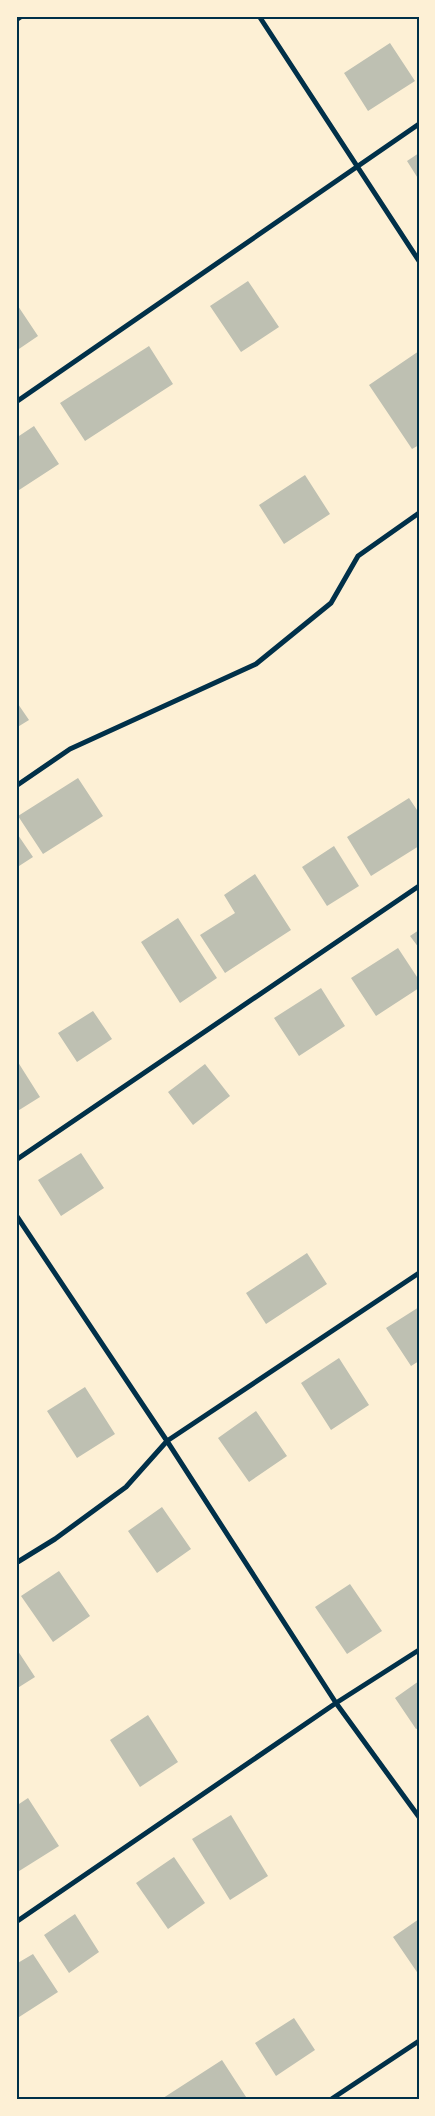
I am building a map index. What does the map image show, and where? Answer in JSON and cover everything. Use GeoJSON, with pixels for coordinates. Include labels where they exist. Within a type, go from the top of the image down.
{"type":"FeatureCollection","features":[{"type":"Feature","properties":{"kind":"street"},"geometry":{"type":"LineString","coordinates":[[16,20],[22,16]]}},
{"type":"Feature","properties":{"kind":"street"},"geometry":{"type":"LineString","coordinates":[[259,16],[419,261]]}},
{"type":"Feature","properties":{"kind":"street"},"geometry":{"type":"LineString","coordinates":[[16,402],[419,124]]}},
{"type":"Feature","properties":{"kind":"street"},"geometry":{"type":"LineString","coordinates":[[16,786],[70,749],[256,664],[331,603],[358,556],[419,513]]}},
{"type":"Feature","properties":{"kind":"street"},"geometry":{"type":"LineString","coordinates":[[16,1160],[419,886]]}},
{"type":"Feature","properties":{"kind":"street"},"geometry":{"type":"LineString","coordinates":[[16,1215],[167,1441],[336,1703],[419,1817]]}},
{"type":"Feature","properties":{"kind":"street"},"geometry":{"type":"LineString","coordinates":[[16,1563],[55,1539],[126,1487],[167,1441],[419,1273]]}},
{"type":"Feature","properties":{"kind":"street"},"geometry":{"type":"LineString","coordinates":[[16,1922],[336,1703],[419,1650]]}},
{"type":"Feature","properties":{"kind":"street"},"geometry":{"type":"LineString","coordinates":[[330,2100],[419,2041]]}},
{"type":"Feature","properties":{"kind":"building"},"geometry":{"type":"Polygon","coordinates":[[[390,43],[415,81],[368,111],[344,73],[390,43]]]}},
{"type":"Feature","properties":{"kind":"building"},"geometry":{"type":"Polygon","coordinates":[[[419,153],[419,180],[407,161],[419,153]]]}},
{"type":"Feature","properties":{"kind":"building"},"geometry":{"type":"Polygon","coordinates":[[[248,281],[279,327],[241,352],[210,306],[248,281]]]}},
{"type":"Feature","properties":{"kind":"building"},"geometry":{"type":"Polygon","coordinates":[[[16,303],[38,336],[16,351],[16,303]]]}},
{"type":"Feature","properties":{"kind":"building"},"geometry":{"type":"Polygon","coordinates":[[[149,346],[173,384],[85,441],[60,403],[149,346]]]}},
{"type":"Feature","properties":{"kind":"building"},"geometry":{"type":"Polygon","coordinates":[[[419,351],[419,445],[412,449],[369,385],[419,351]]]}},
{"type":"Feature","properties":{"kind":"building"},"geometry":{"type":"Polygon","coordinates":[[[34,426],[59,464],[16,492],[16,438],[34,426]]]}},
{"type":"Feature","properties":{"kind":"building"},"geometry":{"type":"Polygon","coordinates":[[[305,475],[330,514],[284,544],[259,505],[305,475]]]}},
{"type":"Feature","properties":{"kind":"building"},"geometry":{"type":"Polygon","coordinates":[[[16,701],[29,720],[16,728],[16,701]]]}},
{"type":"Feature","properties":{"kind":"building"},"geometry":{"type":"Polygon","coordinates":[[[78,778],[103,816],[43,854],[18,816],[78,778]]]}},
{"type":"Feature","properties":{"kind":"building"},"geometry":{"type":"Polygon","coordinates":[[[409,798],[419,813],[419,846],[371,876],[347,837],[409,798]]]}},
{"type":"Feature","properties":{"kind":"building"},"geometry":{"type":"Polygon","coordinates":[[[16,832],[33,857],[16,868],[16,832]]]}},
{"type":"Feature","properties":{"kind":"building"},"geometry":{"type":"Polygon","coordinates":[[[334,846],[359,886],[327,906],[302,867],[334,846]]]}},
{"type":"Feature","properties":{"kind":"building"},"geometry":{"type":"Polygon","coordinates":[[[255,874],[291,930],[225,973],[200,935],[235,913],[224,895],[255,874]]]}},
{"type":"Feature","properties":{"kind":"building"},"geometry":{"type":"Polygon","coordinates":[[[178,918],[217,978],[180,1003],[141,942],[178,918]]]}},
{"type":"Feature","properties":{"kind":"building"},"geometry":{"type":"Polygon","coordinates":[[[419,930],[419,948],[410,936],[419,930]]]}},
{"type":"Feature","properties":{"kind":"building"},"geometry":{"type":"Polygon","coordinates":[[[398,948],[419,980],[419,988],[376,1016],[351,978],[398,948]]]}},
{"type":"Feature","properties":{"kind":"building"},"geometry":{"type":"Polygon","coordinates":[[[321,988],[345,1026],[299,1056],[274,1018],[321,988]]]}},
{"type":"Feature","properties":{"kind":"building"},"geometry":{"type":"Polygon","coordinates":[[[93,1011],[112,1039],[77,1062],[58,1033],[93,1011]]]}},
{"type":"Feature","properties":{"kind":"building"},"geometry":{"type":"Polygon","coordinates":[[[16,1059],[40,1097],[16,1112],[16,1059]]]}},
{"type":"Feature","properties":{"kind":"building"},"geometry":{"type":"Polygon","coordinates":[[[205,1064],[230,1096],[193,1125],[168,1092],[205,1064]]]}},
{"type":"Feature","properties":{"kind":"building"},"geometry":{"type":"Polygon","coordinates":[[[81,1153],[104,1188],[61,1216],[38,1180],[81,1153]]]}},
{"type":"Feature","properties":{"kind":"building"},"geometry":{"type":"Polygon","coordinates":[[[307,1253],[327,1284],[266,1324],[246,1293],[307,1253]]]}},
{"type":"Feature","properties":{"kind":"building"},"geometry":{"type":"Polygon","coordinates":[[[419,1307],[419,1361],[411,1366],[386,1328],[419,1307]]]}},
{"type":"Feature","properties":{"kind":"building"},"geometry":{"type":"Polygon","coordinates":[[[339,1358],[369,1405],[331,1430],[301,1383],[339,1358]]]}},
{"type":"Feature","properties":{"kind":"building"},"geometry":{"type":"Polygon","coordinates":[[[85,1387],[115,1434],[77,1458],[47,1411],[85,1387]]]}},
{"type":"Feature","properties":{"kind":"building"},"geometry":{"type":"Polygon","coordinates":[[[256,1411],[287,1456],[249,1482],[218,1438],[256,1411]]]}},
{"type":"Feature","properties":{"kind":"building"},"geometry":{"type":"Polygon","coordinates":[[[162,1507],[191,1549],[157,1573],[128,1531],[162,1507]]]}},
{"type":"Feature","properties":{"kind":"building"},"geometry":{"type":"Polygon","coordinates":[[[59,1571],[90,1616],[53,1642],[21,1596],[59,1571]]]}},
{"type":"Feature","properties":{"kind":"building"},"geometry":{"type":"Polygon","coordinates":[[[350,1584],[382,1631],[347,1654],[315,1607],[350,1584]]]}},
{"type":"Feature","properties":{"kind":"building"},"geometry":{"type":"Polygon","coordinates":[[[16,1648],[35,1677],[16,1689],[16,1648]]]}},
{"type":"Feature","properties":{"kind":"building"},"geometry":{"type":"Polygon","coordinates":[[[419,1681],[419,1728],[416,1729],[395,1698],[419,1681]]]}},
{"type":"Feature","properties":{"kind":"building"},"geometry":{"type":"Polygon","coordinates":[[[148,1715],[178,1762],[140,1787],[110,1740],[148,1715]]]}},
{"type":"Feature","properties":{"kind":"building"},"geometry":{"type":"Polygon","coordinates":[[[28,1798],[59,1846],[16,1873],[16,1806],[28,1798]]]}},
{"type":"Feature","properties":{"kind":"building"},"geometry":{"type":"Polygon","coordinates":[[[231,1815],[268,1876],[230,1900],[192,1839],[231,1815]]]}},
{"type":"Feature","properties":{"kind":"building"},"geometry":{"type":"Polygon","coordinates":[[[174,1857],[205,1903],[168,1929],[136,1883],[174,1857]]]}},
{"type":"Feature","properties":{"kind":"building"},"geometry":{"type":"Polygon","coordinates":[[[75,1914],[99,1952],[69,1973],[44,1935],[75,1914]]]}},
{"type":"Feature","properties":{"kind":"building"},"geometry":{"type":"Polygon","coordinates":[[[419,1919],[419,1975],[393,1937],[419,1919]]]}},
{"type":"Feature","properties":{"kind":"building"},"geometry":{"type":"Polygon","coordinates":[[[33,1954],[58,1992],[16,2019],[16,1964],[33,1954]]]}},
{"type":"Feature","properties":{"kind":"building"},"geometry":{"type":"Polygon","coordinates":[[[294,2018],[315,2050],[276,2076],[255,2043],[294,2018]]]}},
{"type":"Feature","properties":{"kind":"building"},"geometry":{"type":"Polygon","coordinates":[[[222,2060],[248,2100],[160,2100],[222,2060]]]}}]}
